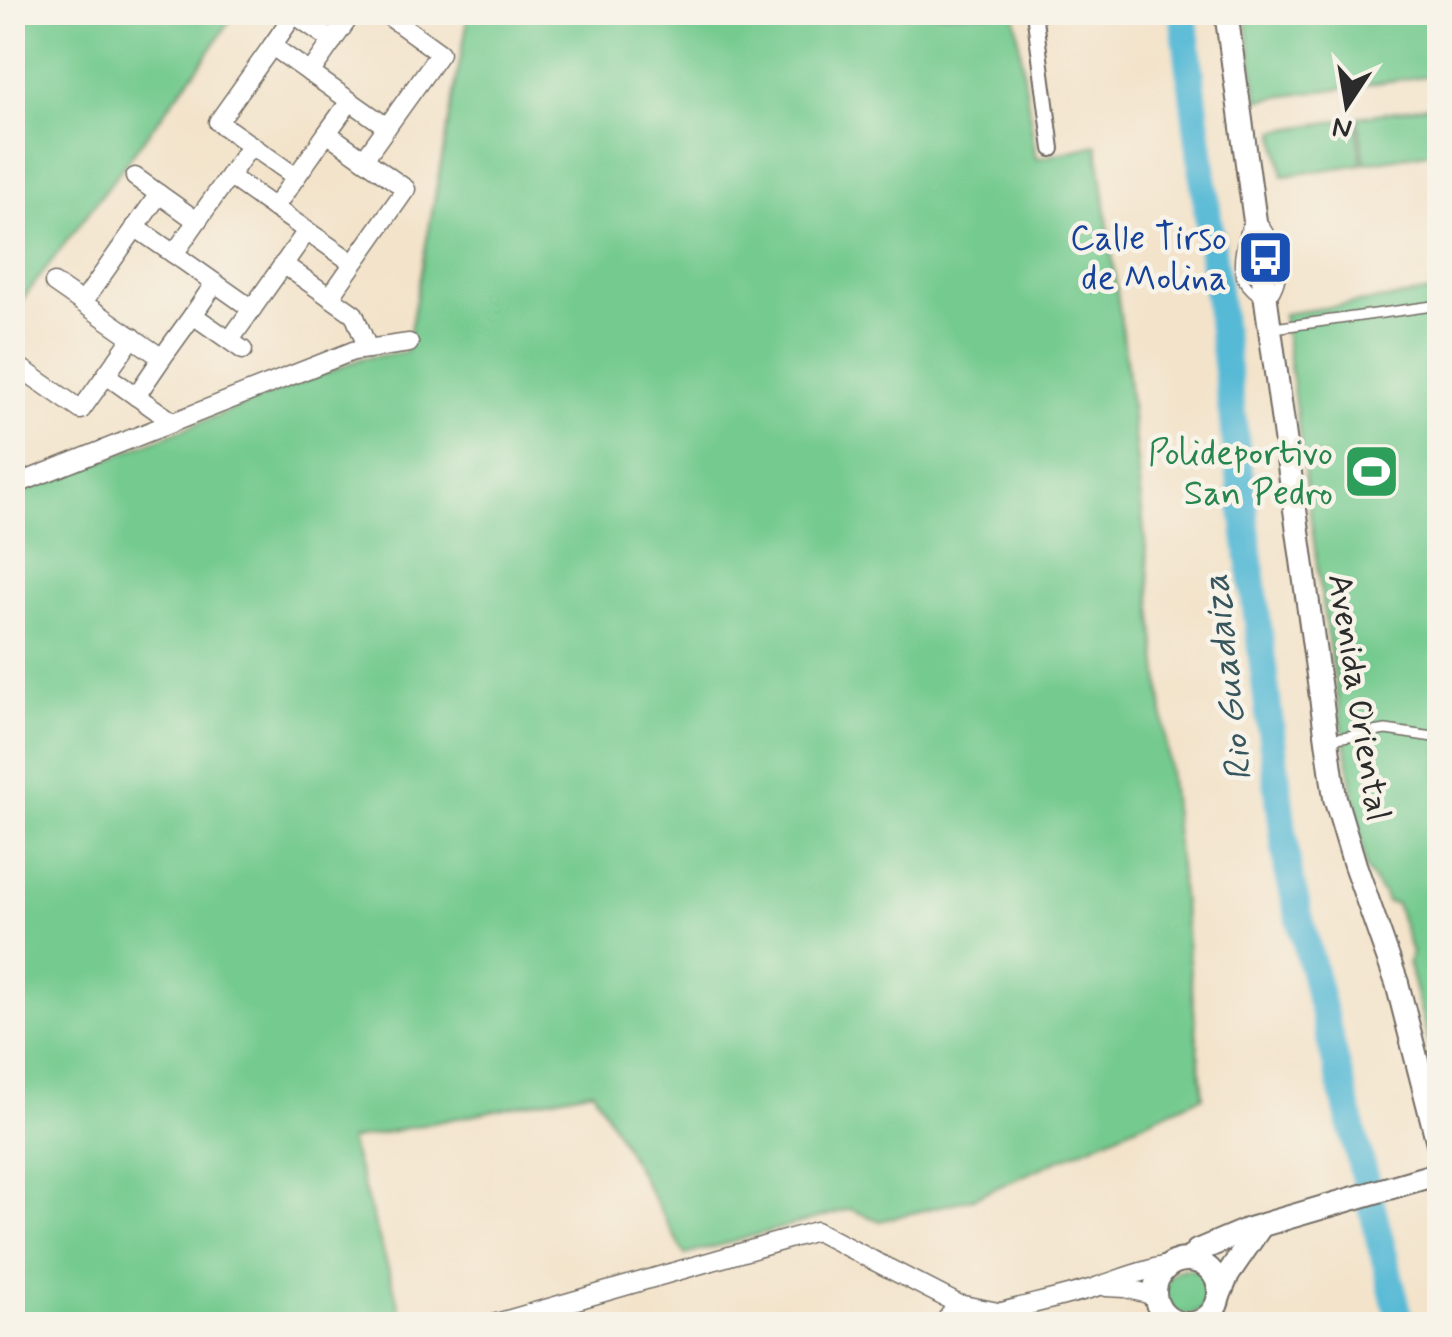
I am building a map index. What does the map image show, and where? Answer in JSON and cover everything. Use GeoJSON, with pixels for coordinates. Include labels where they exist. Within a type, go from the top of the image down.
{"type":"FeatureCollection","features":[{"type":"Feature","properties":{"kind":"street"},"geometry":{"type":"LineString","coordinates":[[310,72],[353,12]]}},
{"type":"Feature","properties":{"kind":"street"},"geometry":{"type":"LineString","coordinates":[[1034,12],[1052,149]]}},
{"type":"Feature","properties":{"kind":"street","name":"Avenida Oriental"},"geometry":{"type":"LineString","coordinates":[[1226,12],[1335,798],[1354,865],[1397,983],[1440,1151]]}},
{"type":"Feature","properties":{"kind":"street"},"geometry":{"type":"LineString","coordinates":[[296,177],[218,122],[294,14],[333,41]]}},
{"type":"Feature","properties":{"kind":"street"},"geometry":{"type":"LineString","coordinates":[[364,159],[440,52],[389,14]]}},
{"type":"Feature","properties":{"kind":"street"},"geometry":{"type":"LineString","coordinates":[[272,46],[388,126]]}},
{"type":"Feature","properties":{"kind":"street"},"geometry":{"type":"LineString","coordinates":[[274,208],[350,100]]}},
{"type":"Feature","properties":{"kind":"street"},"geometry":{"type":"LineString","coordinates":[[327,133],[406,189],[330,297]]}},
{"type":"Feature","properties":{"kind":"street"},"geometry":{"type":"LineString","coordinates":[[174,254],[250,145]]}},
{"type":"Feature","properties":{"kind":"street"},"geometry":{"type":"LineString","coordinates":[[229,176],[354,264]]}},
{"type":"Feature","properties":{"kind":"street"},"geometry":{"type":"LineString","coordinates":[[134,177],[197,221]]}},
{"type":"Feature","properties":{"kind":"street"},"geometry":{"type":"LineString","coordinates":[[83,302],[159,194]]}},
{"type":"Feature","properties":{"kind":"street"},"geometry":{"type":"LineString","coordinates":[[136,227],[252,309]]}},
{"type":"Feature","properties":{"kind":"street"},"geometry":{"type":"LineString","coordinates":[[193,315],[236,345],[252,309],[307,230]]}},
{"type":"Feature","properties":{"kind":"street"},"geometry":{"type":"LineString","coordinates":[[283,264],[354,314],[368,349]]}},
{"type":"Feature","properties":{"kind":"street"},"geometry":{"type":"LineString","coordinates":[[54,282],[162,358]]}},
{"type":"Feature","properties":{"kind":"street"},"geometry":{"type":"LineString","coordinates":[[136,396],[216,283]]}},
{"type":"Feature","properties":{"kind":"street"},"geometry":{"type":"LineString","coordinates":[[12,362],[81,410],[132,338]]}},
{"type":"Feature","properties":{"kind":"street"},"geometry":{"type":"LineString","coordinates":[[12,486],[353,352],[409,343]]}},
{"type":"Feature","properties":{"kind":"street"},"geometry":{"type":"LineString","coordinates":[[106,375],[173,422]]}},
{"type":"Feature","properties":{"kind":"street"},"geometry":{"type":"LineString","coordinates":[[1157,1311],[1158,1278],[1197,1251],[1248,1229],[1440,1173]]}},
{"type":"Feature","properties":{"kind":"street"},"geometry":{"type":"LineString","coordinates":[[1095,1287],[1126,1288],[1174,1322],[1190,1324],[1209,1316],[1228,1274],[1261,1226]]}},
{"type":"Feature","properties":{"kind":"street"},"geometry":{"type":"LineString","coordinates":[[493,1324],[816,1231],[958,1304],[998,1312]]}},
{"type":"Feature","properties":{"kind":"street"},"geometry":{"type":"LineString","coordinates":[[961,1324],[1095,1287],[1145,1268],[1179,1262],[1205,1266],[1212,1272],[1218,1298]]}},
{"type":"Feature","properties":{"kind":"street"},"geometry":{"type":"LineString","coordinates":[[943,1324],[958,1304]]}},
{"type":"Feature","properties":{"kind":"lane"},"geometry":{"type":"LineString","coordinates":[[1270,329],[1440,305]]}},
{"type":"Feature","properties":{"kind":"lane"},"geometry":{"type":"LineString","coordinates":[[1327,740],[1386,730],[1440,738]]}},
{"type":"Feature","properties":{"kind":"green space"},"geometry":{"type":"Polygon","coordinates":[[[13,12],[235,13],[13,312],[13,12]]]}},
{"type":"Feature","properties":{"kind":"green space"},"geometry":{"type":"Polygon","coordinates":[[[469,13],[1015,13],[1036,159],[1097,145],[1126,359],[1203,1096],[973,1198],[880,1221],[850,1209],[685,1255],[593,1090],[349,1140],[405,1324],[13,1324],[13,496],[363,358],[406,352],[469,13]]]}},
{"type":"Feature","properties":{"kind":"green space"},"geometry":{"type":"Polygon","coordinates":[[[1245,13],[1439,13],[1439,74],[1258,100],[1245,13]]]}},
{"type":"Feature","properties":{"kind":"green space"},"geometry":{"type":"Polygon","coordinates":[[[1439,104],[1439,151],[1365,163],[1358,117],[1439,104]]]}},
{"type":"Feature","properties":{"kind":"green space"},"geometry":{"type":"Polygon","coordinates":[[[1355,118],[1362,164],[1283,176],[1275,131],[1355,118]]]}},
{"type":"Feature","properties":{"kind":"green space","name":"Polideportivo San Pedro"},"geometry":{"type":"Polygon","coordinates":[[[1439,291],[1439,1082],[1408,962],[1412,953],[1396,904],[1387,902],[1366,869],[1324,616],[1283,314],[1439,291]]]}},
{"type":"Feature","properties":{"kind":"green space"},"geometry":{"type":"Polygon","coordinates":[[[1187,1269],[1203,1276],[1210,1292],[1203,1308],[1187,1315],[1171,1308],[1164,1292],[1171,1276],[1187,1269]]]}},
{"type":"Feature","properties":{"kind":"waterway","name":"Rio Guadaiza"},"geometry":{"type":"LineString","coordinates":[[1183,12],[1288,871],[1401,1324]]}},
{"type":"Feature","properties":{"kind":"place","name":"Calle Tirso de Molina"},"geometry":{"type":"Point","coordinates":[1266,257]}},
{"type":"Feature","properties":{"kind":"place","name":"Polideportivo San Pedro"},"geometry":{"type":"Point","coordinates":[1372,472]}}]}
